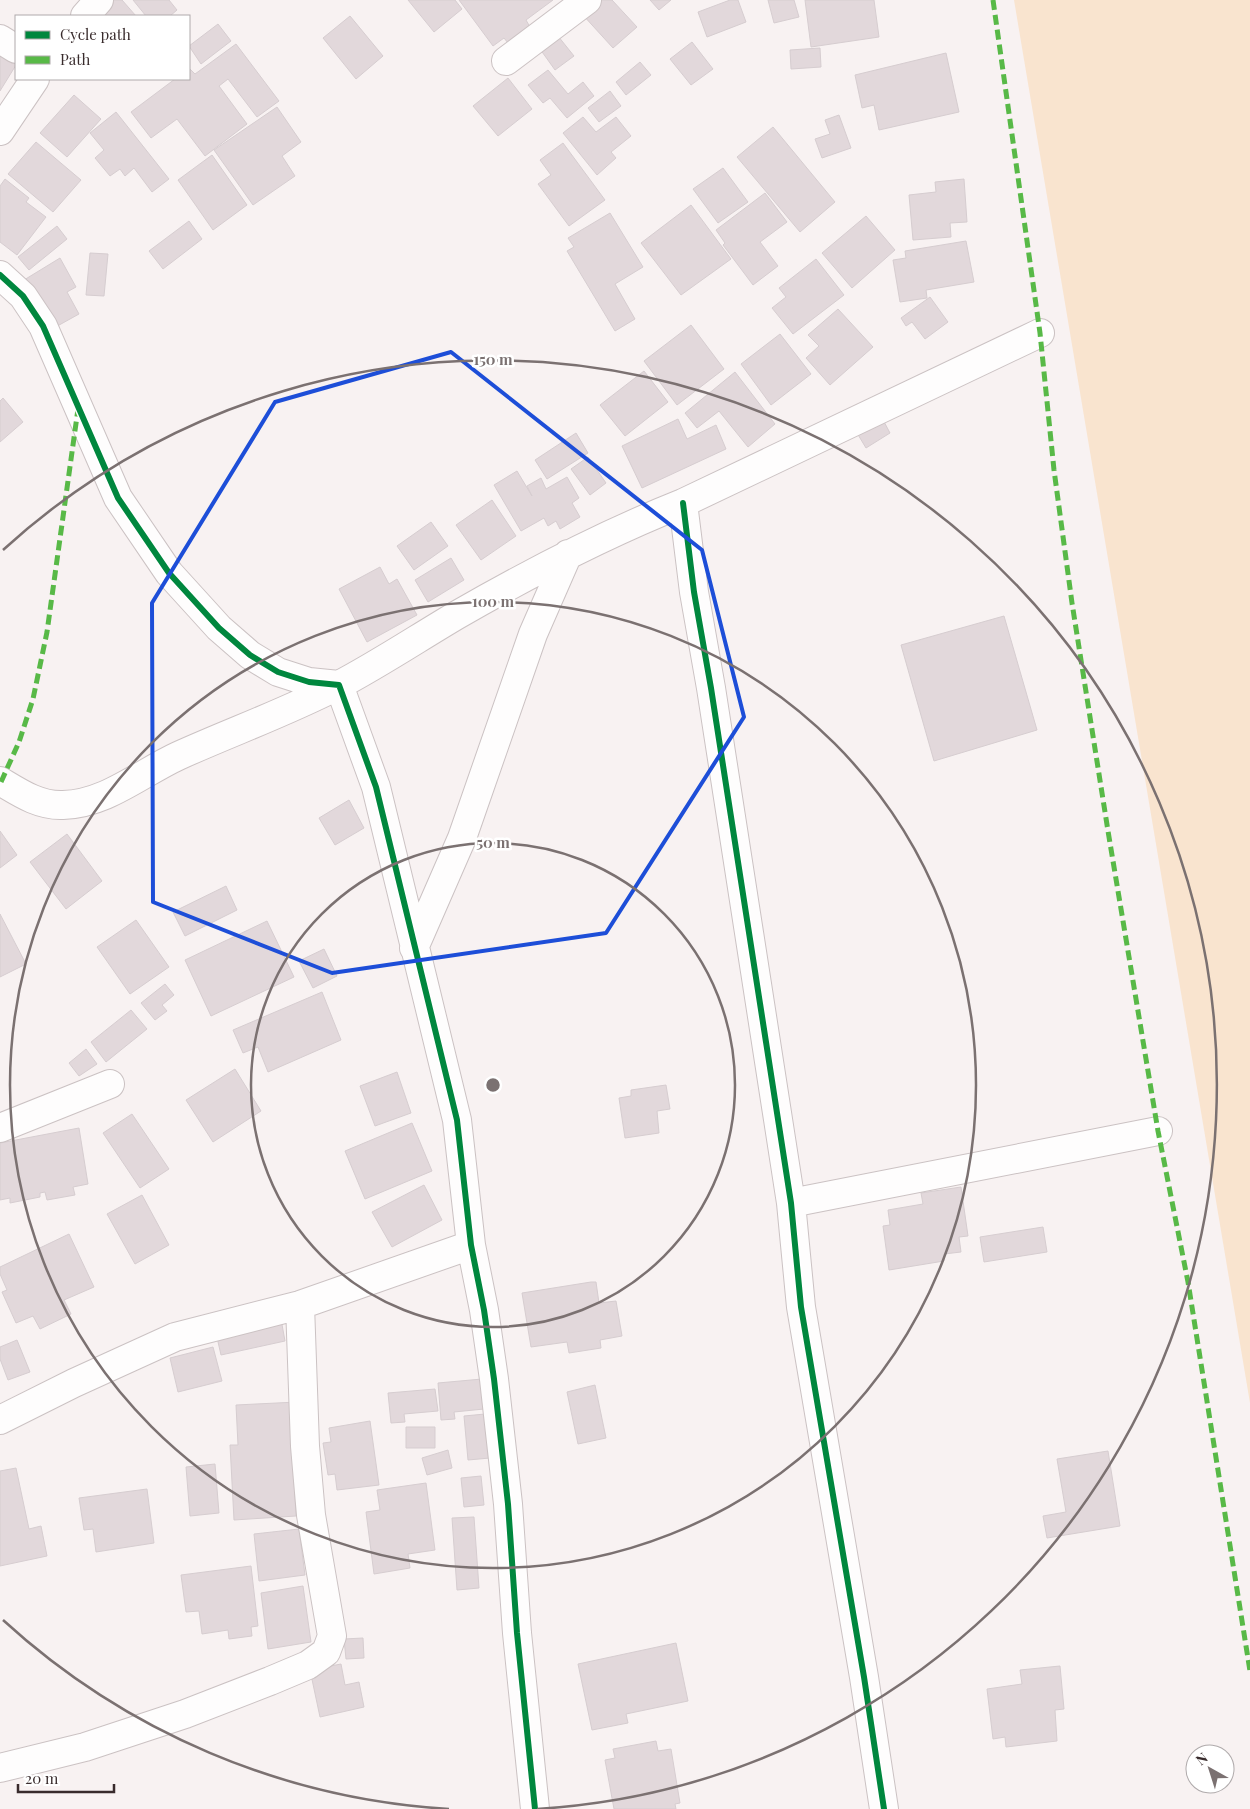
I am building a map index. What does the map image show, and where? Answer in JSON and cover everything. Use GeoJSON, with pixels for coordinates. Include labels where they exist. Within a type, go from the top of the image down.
{"type":"FeatureCollection","features":[{"type":"Feature","properties":{"kind":"street"},"geometry":{"type":"LineString","coordinates":[[86,15],[99,0]]}},
{"type":"Feature","properties":{"kind":"street"},"geometry":{"type":"LineString","coordinates":[[506,61],[587,0]]}},
{"type":"Feature","properties":{"kind":"street"},"geometry":{"type":"LineString","coordinates":[[0,40],[15,49]]}},
{"type":"Feature","properties":{"kind":"street"},"geometry":{"type":"LineString","coordinates":[[0,131],[34,80]]}},
{"type":"Feature","properties":{"kind":"street"},"geometry":{"type":"LineString","coordinates":[[0,274],[23,296],[43,326],[118,498],[169,573],[219,628],[250,655],[278,672],[309,682],[339,685]]}},
{"type":"Feature","properties":{"kind":"street"},"geometry":{"type":"LineString","coordinates":[[0,781],[34,801],[63,805],[93,800],[132,782],[171,759],[339,685],[460,613],[568,554],[683,503],[1040,333]]}},
{"type":"Feature","properties":{"kind":"street"},"geometry":{"type":"LineString","coordinates":[[683,503],[694,592],[711,688],[791,1204],[802,1317],[859,1648],[884,1809]]}},
{"type":"Feature","properties":{"kind":"street"},"geometry":{"type":"LineString","coordinates":[[414,948],[462,838],[533,634],[568,554]]}},
{"type":"Feature","properties":{"kind":"street"},"geometry":{"type":"LineString","coordinates":[[339,685],[376,787],[456,1120],[471,1245],[484,1310],[496,1398],[536,1809]]}},
{"type":"Feature","properties":{"kind":"street"},"geometry":{"type":"LineString","coordinates":[[0,1128],[110,1084]]}},
{"type":"Feature","properties":{"kind":"street"},"geometry":{"type":"LineString","coordinates":[[791,1204],[1158,1132]]}},
{"type":"Feature","properties":{"kind":"street"},"geometry":{"type":"LineString","coordinates":[[0,1420],[74,1383],[175,1338],[300,1305],[471,1245]]}},
{"type":"Feature","properties":{"kind":"street"},"geometry":{"type":"LineString","coordinates":[[0,1768],[85,1748],[186,1714],[308,1665],[326,1652],[332,1636],[311,1515],[305,1446],[300,1305]]}},
{"type":"Feature","properties":{"kind":"highlighted area"},"geometry":{"type":"Polygon","coordinates":[[[451,352],[702,550],[744,717],[606,933],[332,973],[153,902],[152,603],[275,402],[451,352]]]}},
{"type":"Feature","properties":{"kind":"shaded area"},"geometry":{"type":"Polygon","coordinates":[[[1014,0],[1250,0],[1250,1403],[1014,0]]]}},
{"type":"Feature","properties":{"kind":"building"},"geometry":{"type":"Polygon","coordinates":[[[108,0],[122,0],[135,15],[105,15],[99,7],[108,0]]]}},
{"type":"Feature","properties":{"kind":"building"},"geometry":{"type":"Polygon","coordinates":[[[133,0],[169,0],[177,10],[171,15],[145,15],[133,0]]]}},
{"type":"Feature","properties":{"kind":"building"},"geometry":{"type":"Polygon","coordinates":[[[408,0],[455,0],[462,9],[434,32],[408,0]]]}},
{"type":"Feature","properties":{"kind":"building"},"geometry":{"type":"Polygon","coordinates":[[[459,0],[553,0],[526,20],[530,27],[508,43],[504,38],[493,46],[459,0]]]}},
{"type":"Feature","properties":{"kind":"building"},"geometry":{"type":"Polygon","coordinates":[[[597,0],[612,0],[637,27],[613,48],[582,14],[597,0]]]}},
{"type":"Feature","properties":{"kind":"building"},"geometry":{"type":"Polygon","coordinates":[[[650,0],[671,0],[659,10],[650,0]]]}},
{"type":"Feature","properties":{"kind":"building"},"geometry":{"type":"Polygon","coordinates":[[[730,0],[738,0],[746,22],[707,37],[698,12],[730,0]]]}},
{"type":"Feature","properties":{"kind":"building"},"geometry":{"type":"Polygon","coordinates":[[[768,0],[794,0],[799,17],[774,23],[768,0]]]}},
{"type":"Feature","properties":{"kind":"building"},"geometry":{"type":"Polygon","coordinates":[[[805,0],[874,0],[879,37],[811,47],[805,0]]]}},
{"type":"Feature","properties":{"kind":"building"},"geometry":{"type":"Polygon","coordinates":[[[350,16],[383,56],[356,79],[323,38],[350,16]]]}},
{"type":"Feature","properties":{"kind":"building"},"geometry":{"type":"Polygon","coordinates":[[[218,24],[231,41],[201,64],[190,45],[218,24]]]}},
{"type":"Feature","properties":{"kind":"building"},"geometry":{"type":"Polygon","coordinates":[[[558,36],[574,56],[555,70],[540,49],[558,36]]]}},
{"type":"Feature","properties":{"kind":"building"},"geometry":{"type":"Polygon","coordinates":[[[692,42],[713,69],[691,85],[670,59],[692,42]]]}},
{"type":"Feature","properties":{"kind":"building"},"geometry":{"type":"Polygon","coordinates":[[[236,44],[279,101],[257,117],[228,79],[219,86],[247,124],[205,156],[177,119],[151,138],[131,112],[174,80],[190,80],[190,69],[195,74],[236,44]]]}},
{"type":"Feature","properties":{"kind":"building"},"geometry":{"type":"Polygon","coordinates":[[[0,45],[15,54],[15,67],[0,91],[0,45]]]}},
{"type":"Feature","properties":{"kind":"building"},"geometry":{"type":"Polygon","coordinates":[[[820,48],[821,67],[791,69],[790,50],[820,48]]]}},
{"type":"Feature","properties":{"kind":"building"},"geometry":{"type":"Polygon","coordinates":[[[946,53],[959,112],[879,130],[874,105],[862,108],[855,75],[946,53]]]}},
{"type":"Feature","properties":{"kind":"building"},"geometry":{"type":"Polygon","coordinates":[[[640,62],[651,75],[626,95],[616,82],[640,62]]]}},
{"type":"Feature","properties":{"kind":"building"},"geometry":{"type":"Polygon","coordinates":[[[548,70],[568,94],[583,82],[594,96],[567,118],[550,98],[543,103],[528,85],[548,70]]]}},
{"type":"Feature","properties":{"kind":"building"},"geometry":{"type":"Polygon","coordinates":[[[508,78],[532,109],[498,136],[473,106],[508,78]]]}},
{"type":"Feature","properties":{"kind":"building"},"geometry":{"type":"Polygon","coordinates":[[[610,91],[621,106],[599,122],[588,108],[610,91]]]}},
{"type":"Feature","properties":{"kind":"building"},"geometry":{"type":"Polygon","coordinates":[[[74,95],[101,119],[67,157],[40,133],[74,95]]]}},
{"type":"Feature","properties":{"kind":"building"},"geometry":{"type":"Polygon","coordinates":[[[277,107],[301,142],[282,156],[295,176],[253,205],[214,150],[277,107]]]}},
{"type":"Feature","properties":{"kind":"building"},"geometry":{"type":"Polygon","coordinates":[[[116,112],[169,179],[152,192],[134,168],[125,176],[120,169],[110,176],[95,158],[104,150],[90,133],[116,112]]]}},
{"type":"Feature","properties":{"kind":"building"},"geometry":{"type":"Polygon","coordinates":[[[839,115],[851,148],[822,158],[815,139],[830,134],[825,120],[839,115]]]}},
{"type":"Feature","properties":{"kind":"building"},"geometry":{"type":"Polygon","coordinates":[[[583,117],[596,132],[616,117],[631,136],[611,152],[616,158],[597,175],[563,133],[583,117]]]}},
{"type":"Feature","properties":{"kind":"building"},"geometry":{"type":"Polygon","coordinates":[[[773,127],[835,202],[800,232],[737,157],[773,127]]]}},
{"type":"Feature","properties":{"kind":"building"},"geometry":{"type":"Polygon","coordinates":[[[36,142],[81,180],[53,212],[8,174],[36,142]]]}},
{"type":"Feature","properties":{"kind":"building"},"geometry":{"type":"Polygon","coordinates":[[[563,143],[605,200],[569,226],[538,184],[551,175],[540,160],[563,143]]]}},
{"type":"Feature","properties":{"kind":"building"},"geometry":{"type":"Polygon","coordinates":[[[212,155],[247,205],[213,230],[178,180],[212,155]]]}},
{"type":"Feature","properties":{"kind":"building"},"geometry":{"type":"Polygon","coordinates":[[[723,168],[748,202],[718,223],[693,189],[723,168]]]}},
{"type":"Feature","properties":{"kind":"building"},"geometry":{"type":"Polygon","coordinates":[[[5,179],[29,198],[26,202],[46,217],[17,255],[0,242],[0,186],[5,179]]]}},
{"type":"Feature","properties":{"kind":"building"},"geometry":{"type":"Polygon","coordinates":[[[964,179],[967,222],[950,223],[951,237],[913,240],[909,195],[936,192],[935,182],[964,179]]]}},
{"type":"Feature","properties":{"kind":"building"},"geometry":{"type":"Polygon","coordinates":[[[765,193],[787,222],[760,242],[778,266],[753,285],[723,245],[725,243],[716,230],[765,193]]]}},
{"type":"Feature","properties":{"kind":"building"},"geometry":{"type":"Polygon","coordinates":[[[691,205],[731,259],[681,295],[641,243],[691,205]]]}},
{"type":"Feature","properties":{"kind":"building"},"geometry":{"type":"Polygon","coordinates":[[[610,213],[643,267],[615,284],[635,319],[615,331],[567,251],[574,247],[568,238],[610,213]]]}},
{"type":"Feature","properties":{"kind":"building"},"geometry":{"type":"Polygon","coordinates":[[[866,216],[895,250],[852,288],[822,253],[866,216]]]}},
{"type":"Feature","properties":{"kind":"building"},"geometry":{"type":"Polygon","coordinates":[[[189,221],[202,239],[163,269],[149,251],[189,221]]]}},
{"type":"Feature","properties":{"kind":"building"},"geometry":{"type":"Polygon","coordinates":[[[57,226],[67,239],[29,270],[18,257],[57,226]]]}},
{"type":"Feature","properties":{"kind":"building"},"geometry":{"type":"Polygon","coordinates":[[[966,241],[974,282],[926,290],[927,298],[900,302],[893,260],[906,258],[905,251],[966,241]]]}},
{"type":"Feature","properties":{"kind":"building"},"geometry":{"type":"Polygon","coordinates":[[[90,253],[108,254],[104,296],[86,295],[90,253]]]}},
{"type":"Feature","properties":{"kind":"building"},"geometry":{"type":"Polygon","coordinates":[[[60,258],[76,287],[67,292],[79,314],[52,329],[24,280],[60,258]]]}},
{"type":"Feature","properties":{"kind":"building"},"geometry":{"type":"Polygon","coordinates":[[[816,259],[844,295],[793,334],[772,308],[786,297],[779,288],[816,259]]]}},
{"type":"Feature","properties":{"kind":"building"},"geometry":{"type":"Polygon","coordinates":[[[930,297],[948,322],[925,339],[912,322],[906,326],[901,318],[930,297]]]}},
{"type":"Feature","properties":{"kind":"building"},"geometry":{"type":"Polygon","coordinates":[[[838,309],[873,347],[830,385],[806,358],[819,346],[808,335],[838,309]]]}},
{"type":"Feature","properties":{"kind":"building"},"geometry":{"type":"Polygon","coordinates":[[[691,325],[724,369],[677,405],[644,361],[691,325]]]}},
{"type":"Feature","properties":{"kind":"building"},"geometry":{"type":"Polygon","coordinates":[[[780,334],[811,374],[771,405],[741,364],[780,334]]]}},
{"type":"Feature","properties":{"kind":"building"},"geometry":{"type":"Polygon","coordinates":[[[644,371],[668,402],[625,436],[600,405],[644,371]]]}},
{"type":"Feature","properties":{"kind":"building"},"geometry":{"type":"Polygon","coordinates":[[[735,372],[775,424],[748,447],[719,411],[697,428],[685,413],[735,372]]]}},
{"type":"Feature","properties":{"kind":"building"},"geometry":{"type":"Polygon","coordinates":[[[3,398],[23,422],[0,442],[0,401],[3,398]]]}},
{"type":"Feature","properties":{"kind":"building"},"geometry":{"type":"Polygon","coordinates":[[[882,418],[890,433],[866,448],[857,433],[882,418]]]}},
{"type":"Feature","properties":{"kind":"building"},"geometry":{"type":"Polygon","coordinates":[[[678,419],[687,439],[716,425],[726,449],[642,488],[622,446],[678,419]]]}},
{"type":"Feature","properties":{"kind":"building"},"geometry":{"type":"Polygon","coordinates":[[[576,433],[588,453],[547,479],[535,460],[576,433]]]}},
{"type":"Feature","properties":{"kind":"building"},"geometry":{"type":"Polygon","coordinates":[[[588,457],[606,483],[590,495],[571,469],[588,457]]]}},
{"type":"Feature","properties":{"kind":"building"},"geometry":{"type":"Polygon","coordinates":[[[517,471],[532,496],[527,486],[541,478],[546,489],[567,477],[579,498],[572,503],[580,517],[560,529],[556,521],[548,526],[544,518],[521,531],[494,485],[517,471]]]}},
{"type":"Feature","properties":{"kind":"building"},"geometry":{"type":"Polygon","coordinates":[[[492,500],[516,536],[481,560],[456,525],[492,500]]]}},
{"type":"Feature","properties":{"kind":"building"},"geometry":{"type":"Polygon","coordinates":[[[431,522],[448,546],[414,570],[397,546],[431,522]]]}},
{"type":"Feature","properties":{"kind":"building"},"geometry":{"type":"Polygon","coordinates":[[[451,558],[464,580],[428,602],[415,580],[451,558]]]}},
{"type":"Feature","properties":{"kind":"building"},"geometry":{"type":"Polygon","coordinates":[[[380,567],[389,584],[397,579],[417,615],[367,642],[339,589],[380,567]]]}},
{"type":"Feature","properties":{"kind":"building"},"geometry":{"type":"Polygon","coordinates":[[[1004,616],[1037,730],[934,761],[901,645],[1004,616]]]}},
{"type":"Feature","properties":{"kind":"building"},"geometry":{"type":"Polygon","coordinates":[[[349,800],[364,828],[335,845],[319,818],[349,800]]]}},
{"type":"Feature","properties":{"kind":"building"},"geometry":{"type":"Polygon","coordinates":[[[0,831],[17,855],[0,868],[0,831]]]}},
{"type":"Feature","properties":{"kind":"building"},"geometry":{"type":"Polygon","coordinates":[[[67,834],[102,881],[66,909],[30,862],[67,834]]]}},
{"type":"Feature","properties":{"kind":"building"},"geometry":{"type":"Polygon","coordinates":[[[226,886],[237,910],[185,936],[173,912],[226,886]]]}},
{"type":"Feature","properties":{"kind":"building"},"geometry":{"type":"Polygon","coordinates":[[[0,914],[26,964],[0,977],[0,914]]]}},
{"type":"Feature","properties":{"kind":"building"},"geometry":{"type":"Polygon","coordinates":[[[136,920],[169,967],[130,994],[97,947],[136,920]]]}},
{"type":"Feature","properties":{"kind":"building"},"geometry":{"type":"Polygon","coordinates":[[[267,921],[294,977],[211,1016],[185,960],[267,921]]]}},
{"type":"Feature","properties":{"kind":"building"},"geometry":{"type":"Polygon","coordinates":[[[324,949],[337,976],[313,988],[299,961],[324,949]]]}},
{"type":"Feature","properties":{"kind":"building"},"geometry":{"type":"Polygon","coordinates":[[[165,984],[174,995],[162,1005],[167,1011],[155,1020],[141,1003],[165,984]]]}},
{"type":"Feature","properties":{"kind":"building"},"geometry":{"type":"Polygon","coordinates":[[[322,992],[341,1040],[268,1072],[258,1047],[243,1053],[233,1030],[322,992]]]}},
{"type":"Feature","properties":{"kind":"building"},"geometry":{"type":"Polygon","coordinates":[[[131,1010],[147,1029],[106,1062],[91,1042],[131,1010]]]}},
{"type":"Feature","properties":{"kind":"building"},"geometry":{"type":"Polygon","coordinates":[[[86,1049],[97,1064],[79,1076],[69,1063],[86,1049]]]}},
{"type":"Feature","properties":{"kind":"building"},"geometry":{"type":"Polygon","coordinates":[[[235,1069],[261,1111],[213,1142],[186,1100],[235,1069]]]}},
{"type":"Feature","properties":{"kind":"building"},"geometry":{"type":"Polygon","coordinates":[[[397,1072],[411,1113],[375,1126],[360,1086],[397,1072]]]}},
{"type":"Feature","properties":{"kind":"building"},"geometry":{"type":"Polygon","coordinates":[[[666,1085],[670,1109],[657,1111],[659,1133],[625,1138],[619,1098],[631,1096],[631,1090],[666,1085]]]}},
{"type":"Feature","properties":{"kind":"building"},"geometry":{"type":"Polygon","coordinates":[[[132,1114],[169,1169],[140,1188],[103,1133],[132,1114]]]}},
{"type":"Feature","properties":{"kind":"building"},"geometry":{"type":"Polygon","coordinates":[[[412,1123],[432,1171],[365,1199],[345,1151],[412,1123]]]}},
{"type":"Feature","properties":{"kind":"building"},"geometry":{"type":"Polygon","coordinates":[[[79,1128],[88,1184],[73,1187],[75,1195],[47,1200],[45,1192],[40,1193],[40,1197],[10,1203],[10,1198],[0,1200],[0,1143],[79,1128]]]}},
{"type":"Feature","properties":{"kind":"building"},"geometry":{"type":"Polygon","coordinates":[[[424,1185],[442,1220],[392,1247],[372,1212],[424,1185]]]}},
{"type":"Feature","properties":{"kind":"building"},"geometry":{"type":"Polygon","coordinates":[[[961,1187],[968,1236],[959,1237],[961,1252],[944,1254],[944,1261],[889,1270],[883,1226],[890,1225],[888,1210],[923,1204],[921,1193],[961,1187]]]}},
{"type":"Feature","properties":{"kind":"building"},"geometry":{"type":"Polygon","coordinates":[[[142,1195],[169,1245],[135,1264],[107,1214],[142,1195]]]}},
{"type":"Feature","properties":{"kind":"building"},"geometry":{"type":"Polygon","coordinates":[[[1043,1227],[1047,1252],[984,1262],[980,1237],[1043,1227]]]}},
{"type":"Feature","properties":{"kind":"building"},"geometry":{"type":"Polygon","coordinates":[[[69,1234],[94,1287],[64,1300],[71,1314],[40,1329],[33,1316],[16,1323],[2,1292],[7,1290],[0,1274],[0,1267],[69,1234]]]}},
{"type":"Feature","properties":{"kind":"building"},"geometry":{"type":"Polygon","coordinates":[[[596,1282],[599,1303],[616,1301],[622,1336],[600,1340],[601,1348],[569,1353],[567,1342],[531,1347],[522,1293],[596,1282]]]}},
{"type":"Feature","properties":{"kind":"building"},"geometry":{"type":"Polygon","coordinates":[[[281,1319],[285,1341],[221,1355],[216,1333],[281,1319]]]}},
{"type":"Feature","properties":{"kind":"building"},"geometry":{"type":"Polygon","coordinates":[[[17,1340],[30,1372],[8,1380],[0,1359],[0,1347],[17,1340]]]}},
{"type":"Feature","properties":{"kind":"building"},"geometry":{"type":"Polygon","coordinates":[[[213,1347],[222,1381],[178,1392],[170,1358],[213,1347]]]}},
{"type":"Feature","properties":{"kind":"building"},"geometry":{"type":"Polygon","coordinates":[[[482,1379],[484,1409],[454,1412],[455,1419],[441,1420],[438,1383],[482,1379]]]}},
{"type":"Feature","properties":{"kind":"building"},"geometry":{"type":"Polygon","coordinates":[[[595,1385],[606,1438],[578,1444],[567,1392],[595,1385]]]}},
{"type":"Feature","properties":{"kind":"building"},"geometry":{"type":"Polygon","coordinates":[[[435,1389],[438,1411],[404,1414],[405,1422],[391,1423],[388,1393],[435,1389]]]}},
{"type":"Feature","properties":{"kind":"building"},"geometry":{"type":"Polygon","coordinates":[[[297,1402],[294,1475],[296,1516],[234,1520],[230,1445],[238,1445],[236,1405],[297,1402]]]}},
{"type":"Feature","properties":{"kind":"building"},"geometry":{"type":"Polygon","coordinates":[[[485,1414],[490,1458],[468,1460],[464,1416],[485,1414]]]}},
{"type":"Feature","properties":{"kind":"building"},"geometry":{"type":"Polygon","coordinates":[[[370,1421],[379,1485],[337,1490],[335,1474],[328,1475],[323,1443],[331,1442],[329,1428],[370,1421]]]}},
{"type":"Feature","properties":{"kind":"building"},"geometry":{"type":"Polygon","coordinates":[[[406,1427],[435,1427],[435,1448],[406,1448],[406,1427]]]}},
{"type":"Feature","properties":{"kind":"building"},"geometry":{"type":"Polygon","coordinates":[[[448,1450],[452,1468],[427,1475],[422,1458],[448,1450]]]}},
{"type":"Feature","properties":{"kind":"building"},"geometry":{"type":"Polygon","coordinates":[[[1108,1451],[1120,1526],[1047,1538],[1043,1516],[1066,1512],[1057,1459],[1108,1451]]]}},
{"type":"Feature","properties":{"kind":"building"},"geometry":{"type":"Polygon","coordinates":[[[215,1464],[219,1513],[190,1516],[186,1467],[215,1464]]]}},
{"type":"Feature","properties":{"kind":"building"},"geometry":{"type":"Polygon","coordinates":[[[16,1468],[29,1529],[41,1526],[47,1556],[0,1566],[0,1471],[16,1468]]]}},
{"type":"Feature","properties":{"kind":"building"},"geometry":{"type":"Polygon","coordinates":[[[481,1476],[484,1505],[464,1507],[461,1478],[481,1476]]]}},
{"type":"Feature","properties":{"kind":"building"},"geometry":{"type":"Polygon","coordinates":[[[426,1483],[435,1550],[408,1554],[410,1568],[374,1574],[366,1512],[380,1510],[377,1490],[426,1483]]]}},
{"type":"Feature","properties":{"kind":"building"},"geometry":{"type":"Polygon","coordinates":[[[147,1489],[154,1543],[96,1552],[93,1529],[84,1530],[79,1498],[147,1489]]]}},
{"type":"Feature","properties":{"kind":"building"},"geometry":{"type":"Polygon","coordinates":[[[474,1517],[479,1588],[457,1590],[452,1518],[474,1517]]]}},
{"type":"Feature","properties":{"kind":"building"},"geometry":{"type":"Polygon","coordinates":[[[299,1529],[305,1575],[259,1581],[254,1534],[299,1529]]]}},
{"type":"Feature","properties":{"kind":"building"},"geometry":{"type":"Polygon","coordinates":[[[251,1566],[258,1626],[251,1627],[252,1636],[229,1639],[228,1630],[202,1634],[199,1611],[186,1612],[181,1575],[251,1566]]]}},
{"type":"Feature","properties":{"kind":"building"},"geometry":{"type":"Polygon","coordinates":[[[303,1586],[311,1642],[268,1649],[261,1593],[303,1586]]]}},
{"type":"Feature","properties":{"kind":"building"},"geometry":{"type":"Polygon","coordinates":[[[363,1638],[364,1658],[346,1659],[344,1639],[363,1638]]]}},
{"type":"Feature","properties":{"kind":"building"},"geometry":{"type":"Polygon","coordinates":[[[676,1643],[688,1701],[626,1714],[628,1723],[592,1730],[578,1664],[676,1643]]]}},
{"type":"Feature","properties":{"kind":"building"},"geometry":{"type":"Polygon","coordinates":[[[341,1664],[345,1685],[359,1682],[364,1707],[320,1717],[310,1670],[341,1664]]]}},
{"type":"Feature","properties":{"kind":"building"},"geometry":{"type":"Polygon","coordinates":[[[1060,1666],[1064,1709],[1055,1710],[1057,1741],[1006,1747],[1005,1737],[993,1739],[987,1689],[1022,1684],[1020,1670],[1060,1666]]]}},
{"type":"Feature","properties":{"kind":"building"},"geometry":{"type":"Polygon","coordinates":[[[656,1741],[658,1751],[671,1749],[680,1803],[675,1804],[676,1809],[614,1809],[605,1760],[615,1758],[613,1749],[656,1741]]]}},
{"type":"Feature","properties":{"kind":"marked path"},"geometry":{"type":"LineString","coordinates":[[993,0],[1040,333],[1054,470],[1072,603],[1158,1131],[1188,1282],[1250,1671]]}},
{"type":"Feature","properties":{"kind":"marked path"},"geometry":{"type":"LineString","coordinates":[[1,782],[19,742],[33,699],[47,632],[78,409]]}},
{"type":"Feature","properties":{"kind":"cycle path"},"geometry":{"type":"LineString","coordinates":[[0,275],[23,296],[43,326],[118,498],[169,573],[219,628],[250,655],[278,672],[309,682],[339,685],[376,787],[457,1120],[471,1245],[484,1310],[494,1379],[508,1504],[517,1633],[535,1809]]}},
{"type":"Feature","properties":{"kind":"cycle path"},"geometry":{"type":"LineString","coordinates":[[683,503],[694,592],[711,688],[791,1203],[801,1307],[864,1677],[884,1809]]}}]}
